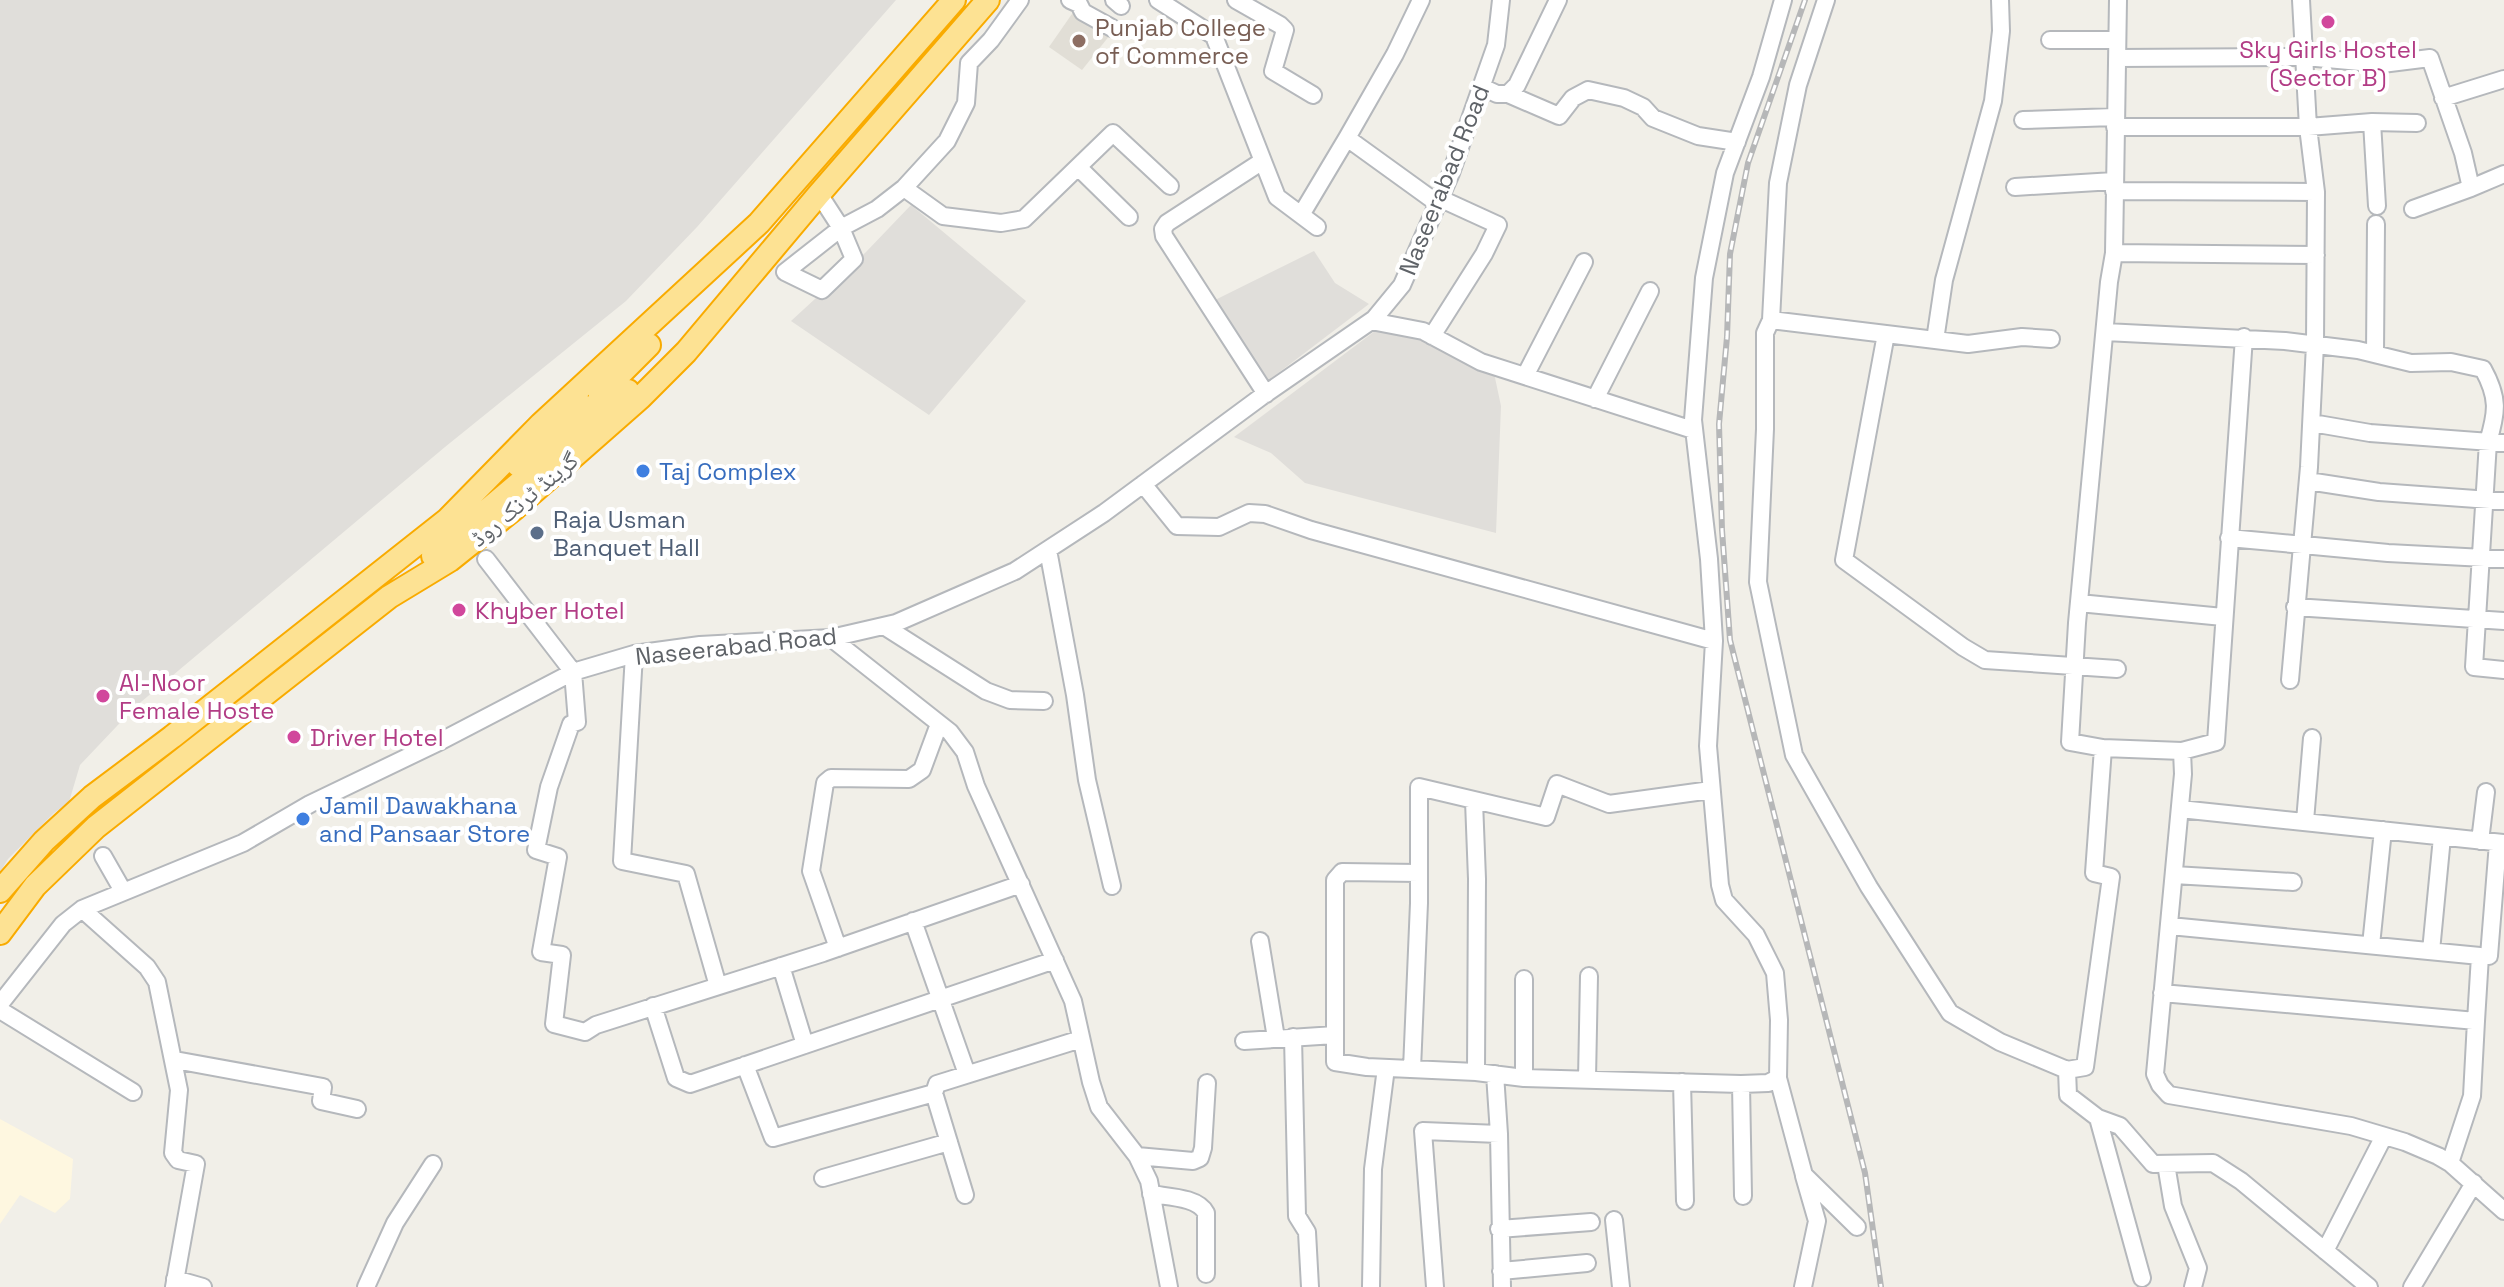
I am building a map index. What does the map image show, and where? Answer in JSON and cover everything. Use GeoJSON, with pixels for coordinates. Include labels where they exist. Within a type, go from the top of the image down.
{"type":"FeatureCollection","features":[{"type":"Feature","properties":{"kind":"highway","name":"گرینڈ ٹرنک روڈ"},"geometry":{"type":"LineString","coordinates":[[0,891],[44,841],[92,797],[447,520],[541,424],[759,223],[954,0]]}},
{"type":"Feature","properties":{"kind":"highway","name":"گرینڈ ٹرنک روڈ"},"geometry":{"type":"LineString","coordinates":[[0,933],[35,886],[96,827],[405,585],[450,560],[607,429],[686,352],[988,0]]}},
{"type":"Feature","properties":{"kind":"highway"},"geometry":{"type":"LineString","coordinates":[[759,223],[678,316],[600,394],[603,406],[611,407],[761,262]]}},
{"type":"Feature","properties":{"kind":"highway"},"geometry":{"type":"LineString","coordinates":[[405,585],[439,549],[597,420],[596,410],[586,407],[447,520]]}},
{"type":"Feature","properties":{"kind":"street"},"geometry":{"type":"LineString","coordinates":[[819,194],[841,228],[877,209],[904,188],[947,141],[966,103],[969,63],[991,40],[1020,0]]}},
{"type":"Feature","properties":{"kind":"street"},"geometry":{"type":"LineString","coordinates":[[1158,0],[1214,36],[1277,197],[1317,227]]}},
{"type":"Feature","properties":{"kind":"street"},"geometry":{"type":"LineString","coordinates":[[1236,0],[1285,30],[1273,71],[1313,95]]}},
{"type":"Feature","properties":{"kind":"street"},"geometry":{"type":"LineString","coordinates":[[1301,215],[1395,54],[1421,0]]}},
{"type":"Feature","properties":{"kind":"street","name":"Naseerabad Road"},"geometry":{"type":"LineString","coordinates":[[0,1004],[63,924],[82,909],[243,843],[310,804],[441,741],[573,672],[634,654],[700,645],[831,638],[896,623],[1015,571],[1048,550],[1371,321],[1402,285],[1482,87],[1496,45],[1501,0]]}},
{"type":"Feature","properties":{"kind":"street"},"geometry":{"type":"LineString","coordinates":[[1508,94],[1517,85],[1558,0]]}},
{"type":"Feature","properties":{"kind":"street"},"geometry":{"type":"LineString","coordinates":[[1783,0],[1761,77],[1725,173],[1704,278],[1693,430],[1709,559],[1714,641],[1708,746],[1716,859],[1724,900],[1756,935],[1775,973],[1779,1020],[1778,1078],[1817,1221],[1803,1287]]}},
{"type":"Feature","properties":{"kind":"street"},"geometry":{"type":"LineString","coordinates":[[1826,0],[1798,85],[1778,183],[1771,320],[1765,333],[1765,429],[1758,582],[1794,755],[1869,887],[1950,1013],[2000,1042],[2067,1070],[2085,1067],[2111,877],[2094,873],[2103,748]]}},
{"type":"Feature","properties":{"kind":"street"},"geometry":{"type":"LineString","coordinates":[[1935,340],[1944,280],[1993,101],[2001,31],[2000,0]]}},
{"type":"Feature","properties":{"kind":"street"},"geometry":{"type":"LineString","coordinates":[[2118,0],[2114,253],[2079,603],[2070,742],[2103,748],[2182,751],[2216,742],[2244,337]]}},
{"type":"Feature","properties":{"kind":"street"},"geometry":{"type":"LineString","coordinates":[[2290,680],[2308,481],[2315,344],[2316,192],[2308,127],[2301,0]]}},
{"type":"Feature","properties":{"kind":"street"},"geometry":{"type":"LineString","coordinates":[[1077,1],[1083,12],[1112,28]]}},
{"type":"Feature","properties":{"kind":"street"},"geometry":{"type":"LineString","coordinates":[[2050,40],[2117,40]]}},
{"type":"Feature","properties":{"kind":"street"},"geometry":{"type":"LineString","coordinates":[[2117,58],[2305,57],[2382,64],[2430,58],[2463,153],[2471,188]]}},
{"type":"Feature","properties":{"kind":"street"},"geometry":{"type":"LineString","coordinates":[[2443,98],[2504,79]]}},
{"type":"Feature","properties":{"kind":"street"},"geometry":{"type":"LineString","coordinates":[[1482,87],[1497,94],[1508,94],[1559,116],[1573,98],[1588,90],[1624,98],[1643,107],[1653,118],[1698,136],[1737,142]]}},
{"type":"Feature","properties":{"kind":"street"},"geometry":{"type":"LineString","coordinates":[[2023,120],[2308,127],[2372,122],[2417,123]]}},
{"type":"Feature","properties":{"kind":"street"},"geometry":{"type":"LineString","coordinates":[[2372,122],[2377,206]]}},
{"type":"Feature","properties":{"kind":"street"},"geometry":{"type":"LineString","coordinates":[[904,188],[943,216],[1001,223],[1024,219],[1113,133],[1170,186]]}},
{"type":"Feature","properties":{"kind":"street"},"geometry":{"type":"LineString","coordinates":[[1347,138],[1438,201],[1498,225],[1484,254],[1432,336]]}},
{"type":"Feature","properties":{"kind":"street"},"geometry":{"type":"LineString","coordinates":[[1261,162],[1167,223],[1163,229],[1164,236],[1266,394]]}},
{"type":"Feature","properties":{"kind":"street"},"geometry":{"type":"LineString","coordinates":[[1078,167],[1129,217]]}},
{"type":"Feature","properties":{"kind":"street"},"geometry":{"type":"LineString","coordinates":[[2413,209],[2504,174]]}},
{"type":"Feature","properties":{"kind":"street"},"geometry":{"type":"LineString","coordinates":[[2015,187],[2114,186],[2316,192]]}},
{"type":"Feature","properties":{"kind":"street"},"geometry":{"type":"LineString","coordinates":[[2375,354],[2376,224]]}},
{"type":"Feature","properties":{"kind":"street"},"geometry":{"type":"LineString","coordinates":[[2114,253],[2316,255]]}},
{"type":"Feature","properties":{"kind":"street"},"geometry":{"type":"LineString","coordinates":[[1525,376],[1584,262]]}},
{"type":"Feature","properties":{"kind":"street"},"geometry":{"type":"LineString","coordinates":[[1595,399],[1650,291]]}},
{"type":"Feature","properties":{"kind":"street"},"geometry":{"type":"LineString","coordinates":[[1771,320],[1968,344],[2022,337],[2051,339]]}},
{"type":"Feature","properties":{"kind":"street"},"geometry":{"type":"LineString","coordinates":[[1371,321],[1423,331],[1481,362],[1693,430]]}},
{"type":"Feature","properties":{"kind":"street"},"geometry":{"type":"LineString","coordinates":[[2105,332],[2244,337],[2315,344],[2411,363],[2451,362],[2483,369],[2491,383],[2497,410],[2496,442],[2485,501],[2474,667],[2504,670]]}},
{"type":"Feature","properties":{"kind":"street"},"geometry":{"type":"LineString","coordinates":[[1886,334],[1844,560],[1985,660],[2117,669]]}},
{"type":"Feature","properties":{"kind":"street"},"geometry":{"type":"LineString","coordinates":[[2312,423],[2370,433],[2496,442]]}},
{"type":"Feature","properties":{"kind":"street"},"geometry":{"type":"LineString","coordinates":[[2308,481],[2379,492],[2504,501]]}},
{"type":"Feature","properties":{"kind":"street"},"geometry":{"type":"LineString","coordinates":[[1143,484],[1177,526],[1219,527],[1249,513],[1265,514],[1311,530],[1714,641]]}},
{"type":"Feature","properties":{"kind":"street"},"geometry":{"type":"LineString","coordinates":[[2229,538],[2300,546],[2504,559]]}},
{"type":"Feature","properties":{"kind":"street"},"geometry":{"type":"LineString","coordinates":[[1048,550],[1087,780],[1112,886]]}},
{"type":"Feature","properties":{"kind":"street"},"geometry":{"type":"LineString","coordinates":[[486,559],[573,672],[577,722],[571,724],[549,787],[536,850],[558,857],[541,952],[562,955],[554,1024],[585,1032],[653,1006],[838,948],[1021,884]]}},
{"type":"Feature","properties":{"kind":"street"},"geometry":{"type":"LineString","coordinates":[[2079,603],[2223,617]]}},
{"type":"Feature","properties":{"kind":"street"},"geometry":{"type":"LineString","coordinates":[[2295,607],[2504,621]]}},
{"type":"Feature","properties":{"kind":"street"},"geometry":{"type":"LineString","coordinates":[[884,626],[986,691],[1010,700],[1044,701]]}},
{"type":"Feature","properties":{"kind":"street"},"geometry":{"type":"LineString","coordinates":[[831,638],[960,742],[976,786],[1073,1001],[1099,1107],[1137,1156],[1149,1181],[1169,1287]]}},
{"type":"Feature","properties":{"kind":"street"},"geometry":{"type":"LineString","coordinates":[[634,654],[622,861],[686,874],[718,986]]}},
{"type":"Feature","properties":{"kind":"street"},"geometry":{"type":"LineString","coordinates":[[838,948],[811,871],[825,783],[831,778],[909,779],[922,770],[939,724]]}},
{"type":"Feature","properties":{"kind":"street"},"geometry":{"type":"LineString","coordinates":[[2305,821],[2312,738]]}},
{"type":"Feature","properties":{"kind":"street"},"geometry":{"type":"LineString","coordinates":[[2182,751],[2180,809],[2155,1074],[2160,1085],[2169,1095],[2351,1126],[2384,1136],[2450,1163],[2504,1211]]}},
{"type":"Feature","properties":{"kind":"street"},"geometry":{"type":"LineString","coordinates":[[1412,1069],[1419,787],[1546,817],[1557,784],[1609,804],[1711,790]]}},
{"type":"Feature","properties":{"kind":"street"},"geometry":{"type":"LineString","coordinates":[[2450,1163],[2472,1096],[2476,1021],[2491,956],[2494,842],[2486,792]]}},
{"type":"Feature","properties":{"kind":"street"},"geometry":{"type":"LineString","coordinates":[[1474,801],[1477,879],[1476,1072]]}},
{"type":"Feature","properties":{"kind":"street"},"geometry":{"type":"LineString","coordinates":[[2180,809],[2494,842]]}},
{"type":"Feature","properties":{"kind":"street"},"geometry":{"type":"LineString","coordinates":[[2371,945],[2383,830]]}},
{"type":"Feature","properties":{"kind":"street"},"geometry":{"type":"LineString","coordinates":[[2431,951],[2442,837]]}},
{"type":"Feature","properties":{"kind":"street"},"geometry":{"type":"LineString","coordinates":[[103,856],[123,891]]}},
{"type":"Feature","properties":{"kind":"street"},"geometry":{"type":"LineString","coordinates":[[1419,873],[1342,872],[1335,880],[1335,1062],[1524,1078],[1741,1084],[1768,1083],[1778,1078]]}},
{"type":"Feature","properties":{"kind":"street"},"geometry":{"type":"LineString","coordinates":[[2174,875],[2293,882]]}},
{"type":"Feature","properties":{"kind":"street"},"geometry":{"type":"LineString","coordinates":[[82,909],[147,967],[157,982],[179,1090],[173,1153],[178,1160],[196,1164],[175,1283],[203,1287]]}},
{"type":"Feature","properties":{"kind":"street"},"geometry":{"type":"LineString","coordinates":[[913,921],[967,1074]]}},
{"type":"Feature","properties":{"kind":"street"},"geometry":{"type":"LineString","coordinates":[[2170,926],[2491,956]]}},
{"type":"Feature","properties":{"kind":"street"},"geometry":{"type":"LineString","coordinates":[[1260,941],[1285,1037],[1297,1216],[1307,1232],[1310,1287]]}},
{"type":"Feature","properties":{"kind":"street"},"geometry":{"type":"LineString","coordinates":[[653,1006],[676,1078],[690,1084],[1055,960]]}},
{"type":"Feature","properties":{"kind":"street"},"geometry":{"type":"LineString","coordinates":[[781,966],[805,1045]]}},
{"type":"Feature","properties":{"kind":"street"},"geometry":{"type":"LineString","coordinates":[[1587,1079],[1589,976]]}},
{"type":"Feature","properties":{"kind":"street"},"geometry":{"type":"LineString","coordinates":[[1524,979],[1524,1078]]}},
{"type":"Feature","properties":{"kind":"street"},"geometry":{"type":"LineString","coordinates":[[2162,993],[2476,1021]]}},
{"type":"Feature","properties":{"kind":"street"},"geometry":{"type":"LineString","coordinates":[[0,1010],[133,1092]]}},
{"type":"Feature","properties":{"kind":"street"},"geometry":{"type":"LineString","coordinates":[[1244,1041],[1335,1035]]}},
{"type":"Feature","properties":{"kind":"street"},"geometry":{"type":"LineString","coordinates":[[965,1195],[934,1093],[937,1084],[1081,1039]]}},
{"type":"Feature","properties":{"kind":"street"},"geometry":{"type":"LineString","coordinates":[[175,1060],[323,1087],[321,1101],[357,1109]]}},
{"type":"Feature","properties":{"kind":"street"},"geometry":{"type":"LineString","coordinates":[[745,1065],[773,1138],[934,1093]]}},
{"type":"Feature","properties":{"kind":"street"},"geometry":{"type":"LineString","coordinates":[[1371,1287],[1373,1169],[1386,1068]]}},
{"type":"Feature","properties":{"kind":"street"},"geometry":{"type":"LineString","coordinates":[[2067,1070],[2068,1095],[2098,1118],[2120,1126],[2153,1164],[2213,1163],[2241,1181],[2369,1287]]}},
{"type":"Feature","properties":{"kind":"street"},"geometry":{"type":"LineString","coordinates":[[1495,1074],[1502,1279],[1587,1263]]}},
{"type":"Feature","properties":{"kind":"street"},"geometry":{"type":"LineString","coordinates":[[1682,1082],[1685,1201]]}},
{"type":"Feature","properties":{"kind":"street"},"geometry":{"type":"LineString","coordinates":[[1137,1156],[1193,1161],[1200,1158],[1207,1083]]}},
{"type":"Feature","properties":{"kind":"street"},"geometry":{"type":"LineString","coordinates":[[1741,1084],[1743,1196]]}},
{"type":"Feature","properties":{"kind":"street"},"geometry":{"type":"LineString","coordinates":[[2098,1118],[2142,1278]]}},
{"type":"Feature","properties":{"kind":"street"},"geometry":{"type":"LineString","coordinates":[[1435,1287],[1423,1131],[1499,1134]]}},
{"type":"Feature","properties":{"kind":"street"},"geometry":{"type":"LineString","coordinates":[[2325,1251],[2384,1136]]}},
{"type":"Feature","properties":{"kind":"street"},"geometry":{"type":"LineString","coordinates":[[823,1178],[949,1142]]}},
{"type":"Feature","properties":{"kind":"street"},"geometry":{"type":"LineString","coordinates":[[366,1287],[395,1223],[433,1164]]}},
{"type":"Feature","properties":{"kind":"street"},"geometry":{"type":"LineString","coordinates":[[2166,1164],[2173,1206],[2198,1268],[2193,1287]]}},
{"type":"Feature","properties":{"kind":"street"},"geometry":{"type":"LineString","coordinates":[[1804,1175],[1857,1227]]}},
{"type":"Feature","properties":{"kind":"street"},"geometry":{"type":"LineString","coordinates":[[2412,1287],[2474,1183]]}},
{"type":"Feature","properties":{"kind":"street"},"geometry":{"type":"LineString","coordinates":[[1151,1194],[1203,1207],[1206,1213],[1206,1274]]}},
{"type":"Feature","properties":{"kind":"street"},"geometry":{"type":"LineString","coordinates":[[1614,1220],[1621,1287]]}},
{"type":"Feature","properties":{"kind":"street"},"geometry":{"type":"LineString","coordinates":[[1499,1229],[1591,1222]]}},
{"type":"Feature","properties":{"kind":"shaded area"},"geometry":{"type":"Polygon","coordinates":[[[0,0],[896,0],[697,227],[626,301],[445,447],[135,707],[80,765],[69,802],[8,859],[0,872],[0,0]]]}},
{"type":"Feature","properties":{"kind":"shaded area","name":"Punjab College of Commerce"},"geometry":{"type":"Polygon","coordinates":[[[1074,11],[1110,35],[1082,70],[1049,47],[1074,11]]]}},
{"type":"Feature","properties":{"kind":"shaded area"},"geometry":{"type":"Polygon","coordinates":[[[911,205],[1026,301],[929,415],[791,321],[866,252],[911,205]]]}},
{"type":"Feature","properties":{"kind":"shaded area"},"geometry":{"type":"Polygon","coordinates":[[[1314,251],[1335,283],[1369,304],[1269,380],[1211,302],[1314,251]]]}},
{"type":"Feature","properties":{"kind":"shaded area"},"geometry":{"type":"Polygon","coordinates":[[[1375,331],[1420,338],[1494,373],[1501,406],[1496,533],[1305,483],[1271,453],[1234,437],[1375,331]]]}},
{"type":"Feature","properties":{"kind":"shaded area"},"geometry":{"type":"Polygon","coordinates":[[[0,1119],[73,1159],[70,1199],[55,1213],[20,1195],[0,1224],[0,1119]]]}},
{"type":"Feature","properties":{"kind":"railway"},"geometry":{"type":"LineString","coordinates":[[1805,0],[1748,163],[1730,254],[1719,424],[1722,530],[1730,640],[1865,1173],[1881,1287]]}},
{"type":"Feature","properties":{"kind":"place","name":"Sky Girls Hostel (Sector B)"},"geometry":{"type":"Point","coordinates":[2328,22]}},
{"type":"Feature","properties":{"kind":"place","name":"Punjab College of Commerce"},"geometry":{"type":"Point","coordinates":[1079,41]}},
{"type":"Feature","properties":{"kind":"place","name":"Taj Complex"},"geometry":{"type":"Point","coordinates":[643,471]}},
{"type":"Feature","properties":{"kind":"place","name":"Raja Usman Banquet Hall"},"geometry":{"type":"Point","coordinates":[537,533]}},
{"type":"Feature","properties":{"kind":"place","name":"Khyber Hotel"},"geometry":{"type":"Point","coordinates":[459,610]}},
{"type":"Feature","properties":{"kind":"place","name":"Al-Noor Female Hoste"},"geometry":{"type":"Point","coordinates":[103,696]}},
{"type":"Feature","properties":{"kind":"place","name":"Driver Hotel"},"geometry":{"type":"Point","coordinates":[294,737]}},
{"type":"Feature","properties":{"kind":"place","name":"Jamil Dawakhana and Pansaar Store"},"geometry":{"type":"Point","coordinates":[303,819]}}]}
